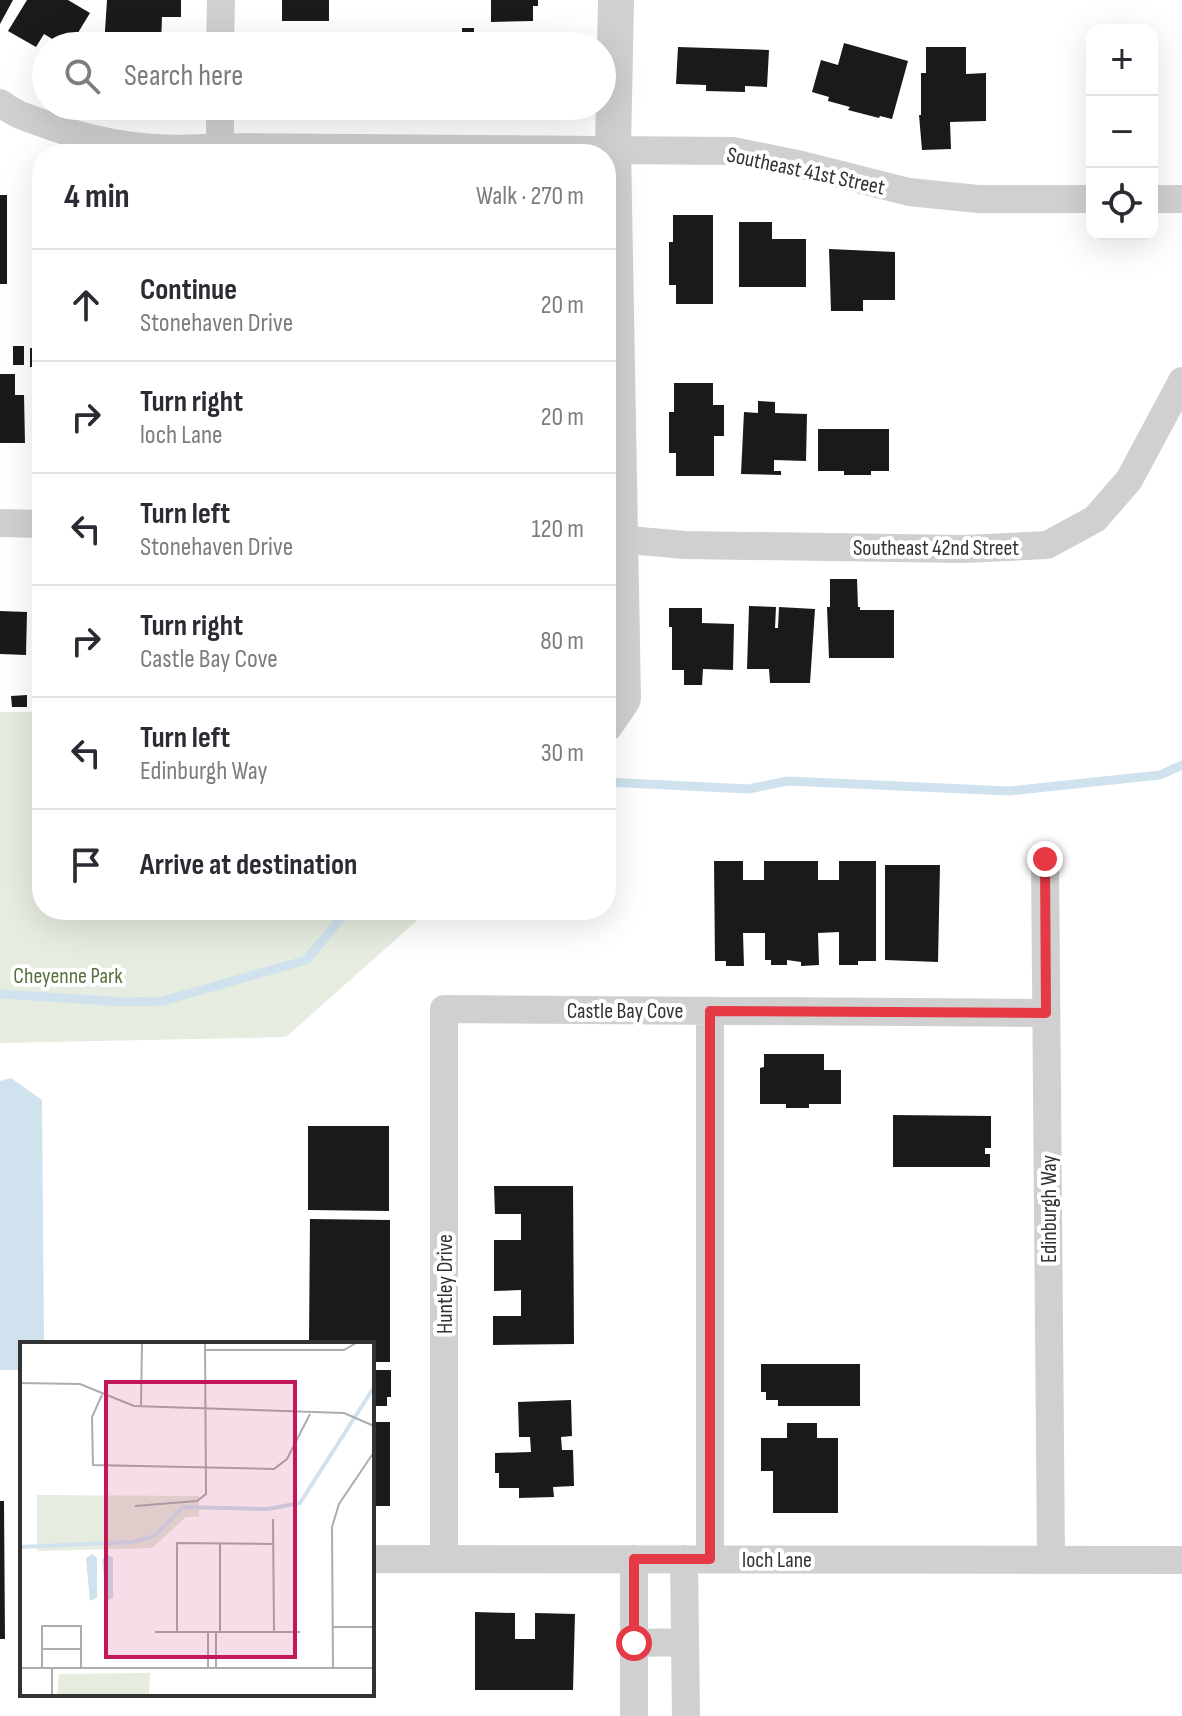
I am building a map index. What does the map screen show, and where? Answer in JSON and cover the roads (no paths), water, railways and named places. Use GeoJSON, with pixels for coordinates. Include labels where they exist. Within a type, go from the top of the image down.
{"type":"FeatureCollection","features":[{"type":"Feature","properties":{"kind":"street"},"geometry":{"type":"LineString","coordinates":[[220,32],[221,0]]}},
{"type":"Feature","properties":{"kind":"street"},"geometry":{"type":"LineString","coordinates":[[615,32],[616,0]]}},
{"type":"Feature","properties":{"kind":"street","name":"Southeast 41st Street"},"geometry":{"type":"LineString","coordinates":[[0,103],[13,113],[32,120]]}},
{"type":"Feature","properties":{"kind":"street","name":"Southeast 41st Street"},"geometry":{"type":"LineString","coordinates":[[33,120],[93,141],[117,144]]}},
{"type":"Feature","properties":{"kind":"street"},"geometry":{"type":"LineString","coordinates":[[220,120],[220,144]]}},
{"type":"Feature","properties":{"kind":"street"},"geometry":{"type":"LineString","coordinates":[[613,144],[614,120]]}},
{"type":"Feature","properties":{"kind":"street","name":"Southeast 41st Street"},"geometry":{"type":"LineString","coordinates":[[616,149],[733,151],[909,192],[978,199],[1086,199]]}},
{"type":"Feature","properties":{"kind":"street"},"geometry":{"type":"LineString","coordinates":[[1158,199],[1182,199]]}},
{"type":"Feature","properties":{"kind":"street","name":"Southeast 42nd Street"},"geometry":{"type":"LineString","coordinates":[[616,538],[685,545],[964,549],[1047,545],[1095,519],[1129,480],[1182,381]]}},
{"type":"Feature","properties":{"kind":"street"},"geometry":{"type":"LineString","coordinates":[[0,523],[32,524]]}},
{"type":"Feature","properties":{"kind":"street"},"geometry":{"type":"LineString","coordinates":[[616,586],[623,699],[616,709]]}},
{"type":"Feature","properties":{"kind":"street","name":"Edinburgh Way"},"geometry":{"type":"LineString","coordinates":[[1045,859],[1051,1560]]}},
{"type":"Feature","properties":{"kind":"street","name":"Castle Bay Cove"},"geometry":{"type":"LineString","coordinates":[[444,1009],[1046,1013]]}},
{"type":"Feature","properties":{"kind":"street","name":"Huntley Drive"},"geometry":{"type":"LineString","coordinates":[[444,1009],[444,1559]]}},
{"type":"Feature","properties":{"kind":"street"},"geometry":{"type":"LineString","coordinates":[[686,1716],[685,1642],[697,1559],[710,1011]]}},
{"type":"Feature","properties":{"kind":"street","name":"loch Lane"},"geometry":{"type":"LineString","coordinates":[[374,1559],[1182,1560]]}},
{"type":"Feature","properties":{"kind":"street"},"geometry":{"type":"LineString","coordinates":[[634,1559],[634,1716]]}},
{"type":"Feature","properties":{"kind":"street"},"geometry":{"type":"LineString","coordinates":[[634,1643],[685,1642]]}},
{"type":"Feature","properties":{"kind":"water"},"geometry":{"type":"Polygon","coordinates":[[[11,1078],[42,1100],[44,1342],[20,1342],[20,1370],[0,1370],[0,1081],[11,1078]]]}},
{"type":"Feature","properties":{"kind":"waterway"},"geometry":{"type":"LineString","coordinates":[[616,782],[748,789],[788,781],[1009,791],[1160,775],[1182,765]]}},
{"type":"Feature","properties":{"kind":"waterway"},"geometry":{"type":"LineString","coordinates":[[0,994],[125,1002],[163,1001],[306,960],[340,920]]}},
{"type":"Feature","properties":{"kind":"park label","name":"Cheyenne Park"},"geometry":{"type":"Point","coordinates":[68,975]}}]}
